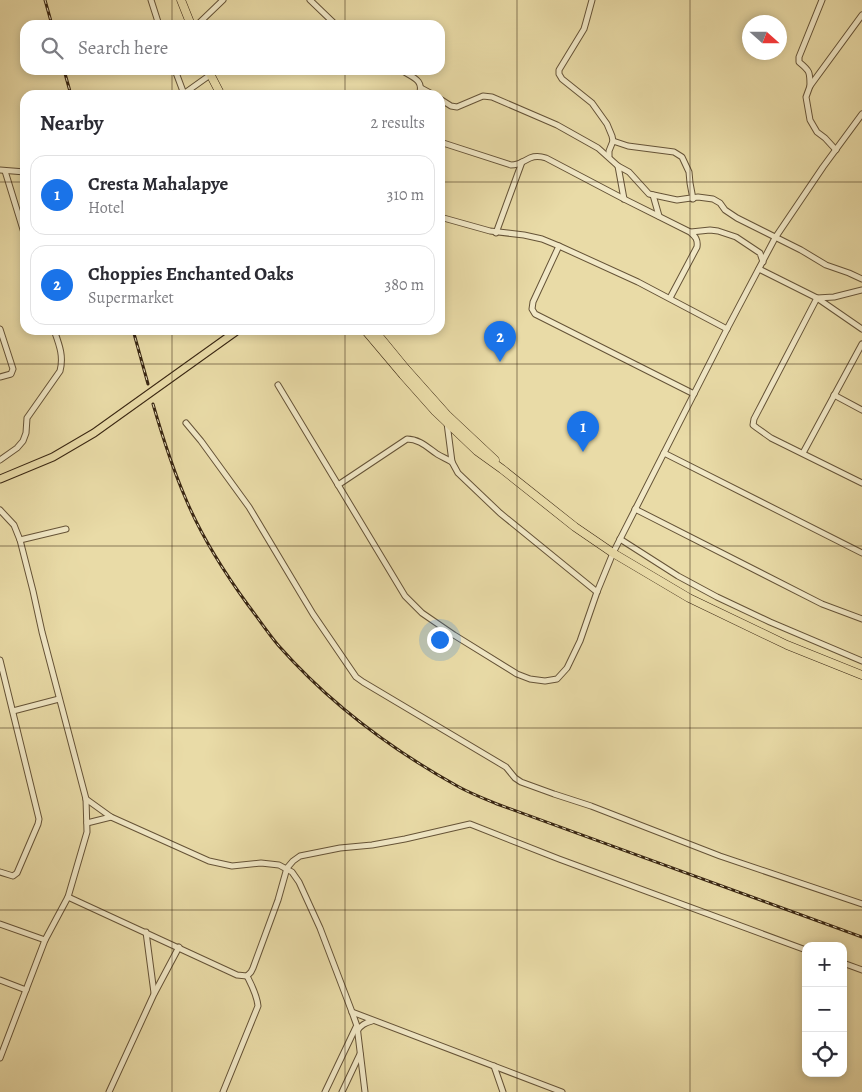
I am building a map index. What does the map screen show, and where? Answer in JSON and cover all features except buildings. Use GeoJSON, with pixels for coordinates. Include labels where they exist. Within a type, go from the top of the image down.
{"type":"FeatureCollection","features":[{"type":"Feature","properties":{"kind":"highway"},"geometry":{"type":"LineString","coordinates":[[181,0],[189,20]]}},
{"type":"Feature","properties":{"kind":"highway"},"geometry":{"type":"LineString","coordinates":[[210,75],[218,90]]}},
{"type":"Feature","properties":{"kind":"highway"},"geometry":{"type":"LineString","coordinates":[[369,335],[403,375],[447,419],[488,452],[502,469],[576,527],[689,598],[787,645],[862,675]]}},
{"type":"Feature","properties":{"kind":"highway"},"geometry":{"type":"LineString","coordinates":[[378,335],[447,419]]}},
{"type":"Feature","properties":{"kind":"main road"},"geometry":{"type":"LineString","coordinates":[[0,479],[52,457],[94,433],[231,335]]}},
{"type":"Feature","properties":{"kind":"street"},"geometry":{"type":"LineString","coordinates":[[151,0],[157,20]]}},
{"type":"Feature","properties":{"kind":"street"},"geometry":{"type":"LineString","coordinates":[[202,20],[223,0]]}},
{"type":"Feature","properties":{"kind":"street"},"geometry":{"type":"LineString","coordinates":[[310,0],[331,20]]}},
{"type":"Feature","properties":{"kind":"street"},"geometry":{"type":"LineString","coordinates":[[592,0],[584,29],[559,70],[559,74],[562,79],[592,103],[607,124],[611,131],[612,141],[609,156]]}},
{"type":"Feature","properties":{"kind":"street"},"geometry":{"type":"LineString","coordinates":[[810,86],[809,71],[799,62],[798,57],[822,0]]}},
{"type":"Feature","properties":{"kind":"street"},"geometry":{"type":"LineString","coordinates":[[836,150],[817,132],[810,120],[806,97],[810,86],[862,15]]}},
{"type":"Feature","properties":{"kind":"street"},"geometry":{"type":"LineString","coordinates":[[177,75],[182,90]]}},
{"type":"Feature","properties":{"kind":"street"},"geometry":{"type":"LineString","coordinates":[[188,90],[205,75]]}},
{"type":"Feature","properties":{"kind":"street"},"geometry":{"type":"LineString","coordinates":[[409,75],[419,81],[421,88],[425,90]]}},
{"type":"Feature","properties":{"kind":"street"},"geometry":{"type":"LineString","coordinates":[[445,102],[457,107],[483,96],[500,99],[578,135],[609,156],[618,166],[630,172],[647,193],[677,200],[698,197],[713,199],[737,218],[801,250],[826,265],[862,279]]}},
{"type":"Feature","properties":{"kind":"street"},"geometry":{"type":"LineString","coordinates":[[278,385],[405,596],[422,613],[517,674],[530,679],[545,681],[557,679],[568,668],[580,641],[613,552],[775,238],[862,114]]}},
{"type":"Feature","properties":{"kind":"street"},"geometry":{"type":"LineString","coordinates":[[612,141],[628,146],[674,152],[682,157],[689,172],[693,199]]}},
{"type":"Feature","properties":{"kind":"street"},"geometry":{"type":"LineString","coordinates":[[445,144],[510,165],[517,165],[531,156],[546,158],[696,236],[698,247],[670,298]]}},
{"type":"Feature","properties":{"kind":"street"},"geometry":{"type":"LineString","coordinates":[[496,233],[522,162]]}},
{"type":"Feature","properties":{"kind":"street"},"geometry":{"type":"LineString","coordinates":[[618,166],[624,199]]}},
{"type":"Feature","properties":{"kind":"street"},"geometry":{"type":"LineString","coordinates":[[20,172],[2,171],[20,222]]}},
{"type":"Feature","properties":{"kind":"street"},"geometry":{"type":"LineString","coordinates":[[654,195],[658,216]]}},
{"type":"Feature","properties":{"kind":"street"},"geometry":{"type":"LineString","coordinates":[[445,218],[496,233],[524,235],[542,239],[670,298],[727,329]]}},
{"type":"Feature","properties":{"kind":"street"},"geometry":{"type":"LineString","coordinates":[[690,232],[710,230],[736,237],[760,253],[763,262]]}},
{"type":"Feature","properties":{"kind":"street"},"geometry":{"type":"LineString","coordinates":[[559,246],[533,302],[532,310],[535,314],[694,394]]}},
{"type":"Feature","properties":{"kind":"street"},"geometry":{"type":"LineString","coordinates":[[759,269],[817,298],[862,329]]}},
{"type":"Feature","properties":{"kind":"street"},"geometry":{"type":"LineString","coordinates":[[817,298],[834,297],[862,290]]}},
{"type":"Feature","properties":{"kind":"street"},"geometry":{"type":"LineString","coordinates":[[817,298],[753,424],[763,433],[862,483]]}},
{"type":"Feature","properties":{"kind":"street"},"geometry":{"type":"LineString","coordinates":[[0,329],[13,369],[12,374],[0,378]]}},
{"type":"Feature","properties":{"kind":"street"},"geometry":{"type":"LineString","coordinates":[[0,460],[17,448],[23,441],[26,433],[27,418],[60,371],[62,356],[56,335]]}},
{"type":"Feature","properties":{"kind":"street"},"geometry":{"type":"LineString","coordinates":[[803,453],[862,344]]}},
{"type":"Feature","properties":{"kind":"street"},"geometry":{"type":"LineString","coordinates":[[834,395],[862,410]]}},
{"type":"Feature","properties":{"kind":"street"},"geometry":{"type":"LineString","coordinates":[[447,419],[452,462],[458,473],[500,513],[597,592]]}},
{"type":"Feature","properties":{"kind":"street"},"geometry":{"type":"LineString","coordinates":[[186,423],[248,507],[313,614],[356,677],[363,682],[506,766],[515,778],[521,782],[591,806],[720,856],[862,904]]}},
{"type":"Feature","properties":{"kind":"street"},"geometry":{"type":"LineString","coordinates":[[338,485],[407,439],[413,439],[422,443],[452,462]]}},
{"type":"Feature","properties":{"kind":"street"},"geometry":{"type":"LineString","coordinates":[[664,453],[862,553]]}},
{"type":"Feature","properties":{"kind":"street"},"geometry":{"type":"LineString","coordinates":[[635,509],[822,604],[862,619]]}},
{"type":"Feature","properties":{"kind":"street"},"geometry":{"type":"LineString","coordinates":[[0,510],[14,525],[20,540],[86,799],[87,824],[87,832],[68,897],[45,940],[0,1058]]}},
{"type":"Feature","properties":{"kind":"street"},"geometry":{"type":"LineString","coordinates":[[20,540],[66,529]]}},
{"type":"Feature","properties":{"kind":"street"},"geometry":{"type":"LineString","coordinates":[[620,539],[678,576],[716,597],[862,661]]}},
{"type":"Feature","properties":{"kind":"street"},"geometry":{"type":"LineString","coordinates":[[0,660],[39,819],[17,873],[9,876],[0,872]]}},
{"type":"Feature","properties":{"kind":"street"},"geometry":{"type":"LineString","coordinates":[[13,711],[59,699]]}},
{"type":"Feature","properties":{"kind":"street"},"geometry":{"type":"LineString","coordinates":[[86,799],[111,817],[209,861],[232,866],[260,863],[279,865],[292,872],[299,882],[320,928],[352,1012],[357,1029],[365,1092]]}},
{"type":"Feature","properties":{"kind":"street"},"geometry":{"type":"LineString","coordinates":[[87,824],[111,817]]}},
{"type":"Feature","properties":{"kind":"street"},"geometry":{"type":"LineString","coordinates":[[247,976],[253,968],[278,900],[287,868],[293,860],[300,856],[404,839],[470,824],[802,949]]}},
{"type":"Feature","properties":{"kind":"street"},"geometry":{"type":"LineString","coordinates":[[68,897],[237,975],[247,976]]}},
{"type":"Feature","properties":{"kind":"street"},"geometry":{"type":"LineString","coordinates":[[0,924],[45,940]]}},
{"type":"Feature","properties":{"kind":"street"},"geometry":{"type":"LineString","coordinates":[[146,932],[154,994]]}},
{"type":"Feature","properties":{"kind":"street"},"geometry":{"type":"LineString","coordinates":[[109,1092],[154,994],[179,947]]}},
{"type":"Feature","properties":{"kind":"street"},"geometry":{"type":"LineString","coordinates":[[847,964],[862,970]]}},
{"type":"Feature","properties":{"kind":"street"},"geometry":{"type":"LineString","coordinates":[[222,1092],[258,1006],[253,987],[247,976]]}},
{"type":"Feature","properties":{"kind":"street"},"geometry":{"type":"LineString","coordinates":[[0,980],[26,990]]}},
{"type":"Feature","properties":{"kind":"street"},"geometry":{"type":"LineString","coordinates":[[352,1012],[562,1092]]}},
{"type":"Feature","properties":{"kind":"street"},"geometry":{"type":"LineString","coordinates":[[325,1092],[357,1029],[372,1020]]}},
{"type":"Feature","properties":{"kind":"street"},"geometry":{"type":"LineString","coordinates":[[0,1038],[6,1040]]}},
{"type":"Feature","properties":{"kind":"street"},"geometry":{"type":"LineString","coordinates":[[342,1092],[360,1054]]}},
{"type":"Feature","properties":{"kind":"street"},"geometry":{"type":"LineString","coordinates":[[494,1066],[502,1092]]}},
{"type":"Feature","properties":{"kind":"railway"},"geometry":{"type":"LineString","coordinates":[[45,0],[51,20]]}},
{"type":"Feature","properties":{"kind":"railway"},"geometry":{"type":"LineString","coordinates":[[65,75],[70,90]]}},
{"type":"Feature","properties":{"kind":"railway"},"geometry":{"type":"LineString","coordinates":[[134,335],[148,384]]}},
{"type":"Feature","properties":{"kind":"railway"},"geometry":{"type":"LineString","coordinates":[[153,404],[180,486],[206,540],[230,580],[278,645],[318,686],[362,724],[434,773],[478,796],[862,937]]}},
{"type":"Feature","properties":{"kind":"place","name":"Choppies Enchanted Oaks"},"geometry":{"type":"Point","coordinates":[500,362]}},
{"type":"Feature","properties":{"kind":"place","name":"Cresta Mahalapye"},"geometry":{"type":"Point","coordinates":[583,452]}}]}
